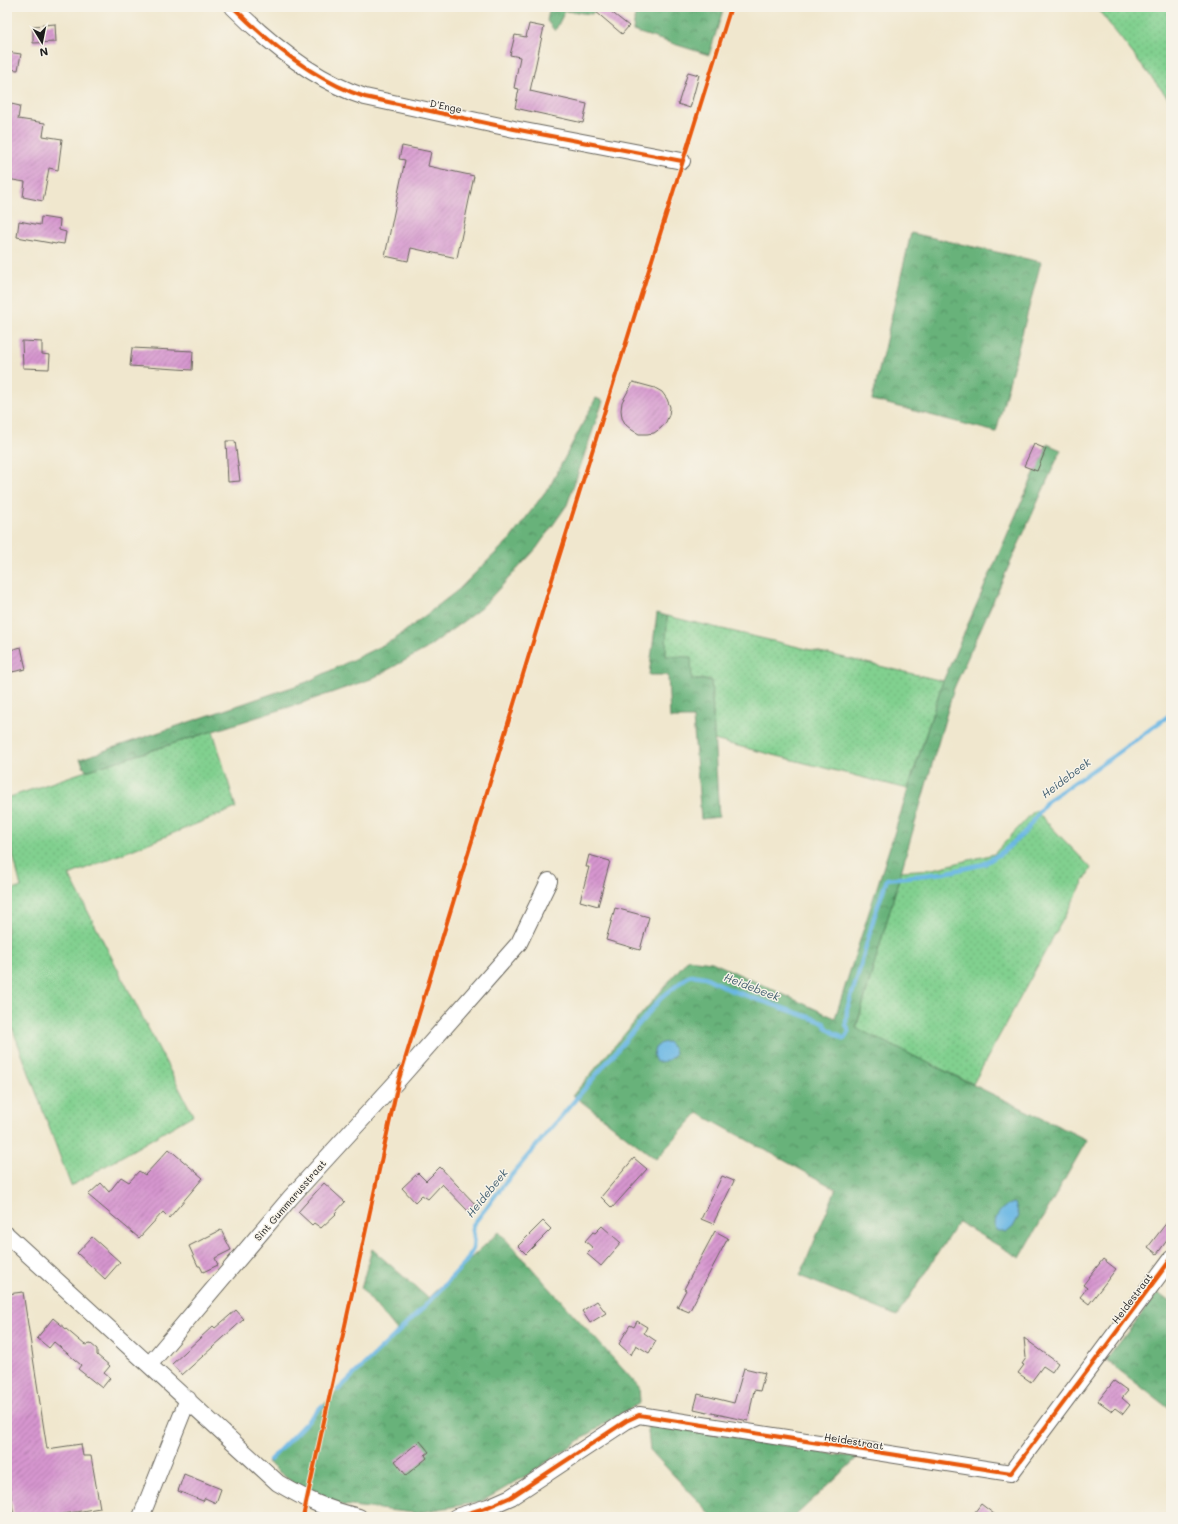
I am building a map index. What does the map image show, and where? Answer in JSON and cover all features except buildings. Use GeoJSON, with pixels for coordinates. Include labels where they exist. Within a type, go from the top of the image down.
{"type":"FeatureCollection","features":[{"type":"Feature","properties":{"kind":"street","name":"D'Enge"},"geometry":{"type":"LineString","coordinates":[[233,7],[255,29],[298,62],[346,91],[365,97],[514,129],[682,162]]}},
{"type":"Feature","properties":{"kind":"street","name":"Sint Gummarusstraat"},"geometry":{"type":"LineString","coordinates":[[149,1365],[291,1197],[436,1038],[519,943],[549,881]]}},
{"type":"Feature","properties":{"kind":"street"},"geometry":{"type":"LineString","coordinates":[[7,1235],[188,1399],[278,1483],[306,1500],[359,1517]]}},
{"type":"Feature","properties":{"kind":"street","name":"Heidestraat"},"geometry":{"type":"LineString","coordinates":[[456,1517],[511,1498],[626,1421],[639,1415],[1011,1472],[1171,1259]]}},
{"type":"Feature","properties":{"kind":"street"},"geometry":{"type":"LineString","coordinates":[[141,1517],[188,1399]]}},
{"type":"Feature","properties":{"kind":"green space"},"geometry":{"type":"Polygon","coordinates":[[[550,7],[598,7],[592,14],[565,11],[555,31],[547,21],[550,7]]]}},
{"type":"Feature","properties":{"kind":"green space"},"geometry":{"type":"Polygon","coordinates":[[[636,7],[724,7],[709,55],[633,31],[636,7]]]}},
{"type":"Feature","properties":{"kind":"green space"},"geometry":{"type":"Polygon","coordinates":[[[1096,7],[1171,7],[1171,102],[1096,7]]]}},
{"type":"Feature","properties":{"kind":"green space"},"geometry":{"type":"Polygon","coordinates":[[[911,233],[1041,262],[996,432],[872,400],[911,233]]]}},
{"type":"Feature","properties":{"kind":"green space"},"geometry":{"type":"Polygon","coordinates":[[[596,398],[603,401],[567,505],[536,549],[481,608],[426,649],[371,679],[302,703],[86,771],[80,759],[307,682],[395,639],[458,590],[511,538],[551,484],[596,398]]]}},
{"type":"Feature","properties":{"kind":"green space"},"geometry":{"type":"Polygon","coordinates":[[[1047,444],[1061,450],[954,688],[856,1028],[1087,1140],[1020,1258],[958,1222],[897,1316],[800,1276],[836,1189],[698,1113],[656,1159],[573,1095],[688,959],[712,962],[835,1018],[943,681],[1047,444]]]}},
{"type":"Feature","properties":{"kind":"green space"},"geometry":{"type":"Polygon","coordinates":[[[657,613],[667,616],[666,656],[691,657],[692,680],[711,680],[719,817],[701,819],[693,718],[670,718],[668,675],[649,675],[657,613]]]}},
{"type":"Feature","properties":{"kind":"green space"},"geometry":{"type":"Polygon","coordinates":[[[667,616],[943,681],[908,789],[714,740],[711,680],[692,680],[666,656],[667,616]]]}},
{"type":"Feature","properties":{"kind":"green space"},"geometry":{"type":"Polygon","coordinates":[[[213,731],[236,808],[69,875],[193,1115],[71,1186],[7,1014],[7,892],[21,887],[7,830],[7,798],[86,771],[213,731]]]}},
{"type":"Feature","properties":{"kind":"green space"},"geometry":{"type":"Polygon","coordinates":[[[1035,810],[1091,868],[973,1084],[856,1029],[901,871],[933,869],[994,854],[1035,810]]]}},
{"type":"Feature","properties":{"kind":"green space"},"geometry":{"type":"Polygon","coordinates":[[[499,1232],[639,1387],[640,1403],[613,1418],[529,1474],[481,1502],[415,1513],[342,1505],[294,1484],[267,1462],[397,1331],[361,1288],[372,1249],[428,1298],[499,1232]]]}},
{"type":"Feature","properties":{"kind":"green space"},"geometry":{"type":"Polygon","coordinates":[[[1158,1293],[1171,1303],[1171,1410],[1106,1360],[1158,1293]]]}},
{"type":"Feature","properties":{"kind":"green space"},"geometry":{"type":"Polygon","coordinates":[[[647,1422],[857,1458],[794,1517],[713,1517],[650,1450],[647,1422]]]}},
{"type":"Feature","properties":{"kind":"water"},"geometry":{"type":"Polygon","coordinates":[[[668,1042],[674,1049],[675,1054],[666,1061],[656,1062],[653,1055],[655,1048],[661,1043],[668,1042]]]}},
{"type":"Feature","properties":{"kind":"water"},"geometry":{"type":"Polygon","coordinates":[[[1015,1203],[1019,1216],[1013,1227],[1006,1233],[996,1230],[995,1225],[997,1216],[1006,1206],[1015,1203]]]}},
{"type":"Feature","properties":{"kind":"waterway","name":"Heidebeek"},"geometry":{"type":"LineString","coordinates":[[338,1390],[420,1311],[465,1263],[473,1249],[474,1236],[472,1226],[505,1183],[661,998],[692,975],[705,977],[730,990],[823,1022],[828,1029],[844,1039],[849,1032],[846,1024],[847,1009],[874,917],[887,879],[944,873],[984,864],[1004,851],[1025,832],[1047,801],[1115,755],[1171,714]]}},
{"type":"Feature","properties":{"kind":"waterway","name":"Heidebeek"},"geometry":{"type":"LineString","coordinates":[[270,1460],[322,1406]]}},
{"type":"Feature","properties":{"kind":"cycle path"},"geometry":{"type":"LineString","coordinates":[[233,7],[247,21],[294,60],[329,81],[365,97],[514,129],[682,161]]}},
{"type":"Feature","properties":{"kind":"cycle path"},"geometry":{"type":"LineString","coordinates":[[303,1517],[399,1079],[555,570],[731,7]]}},
{"type":"Feature","properties":{"kind":"cycle path"},"geometry":{"type":"LineString","coordinates":[[456,1517],[488,1507],[511,1497],[626,1421],[639,1415],[1011,1473],[1171,1259]]}}]}
